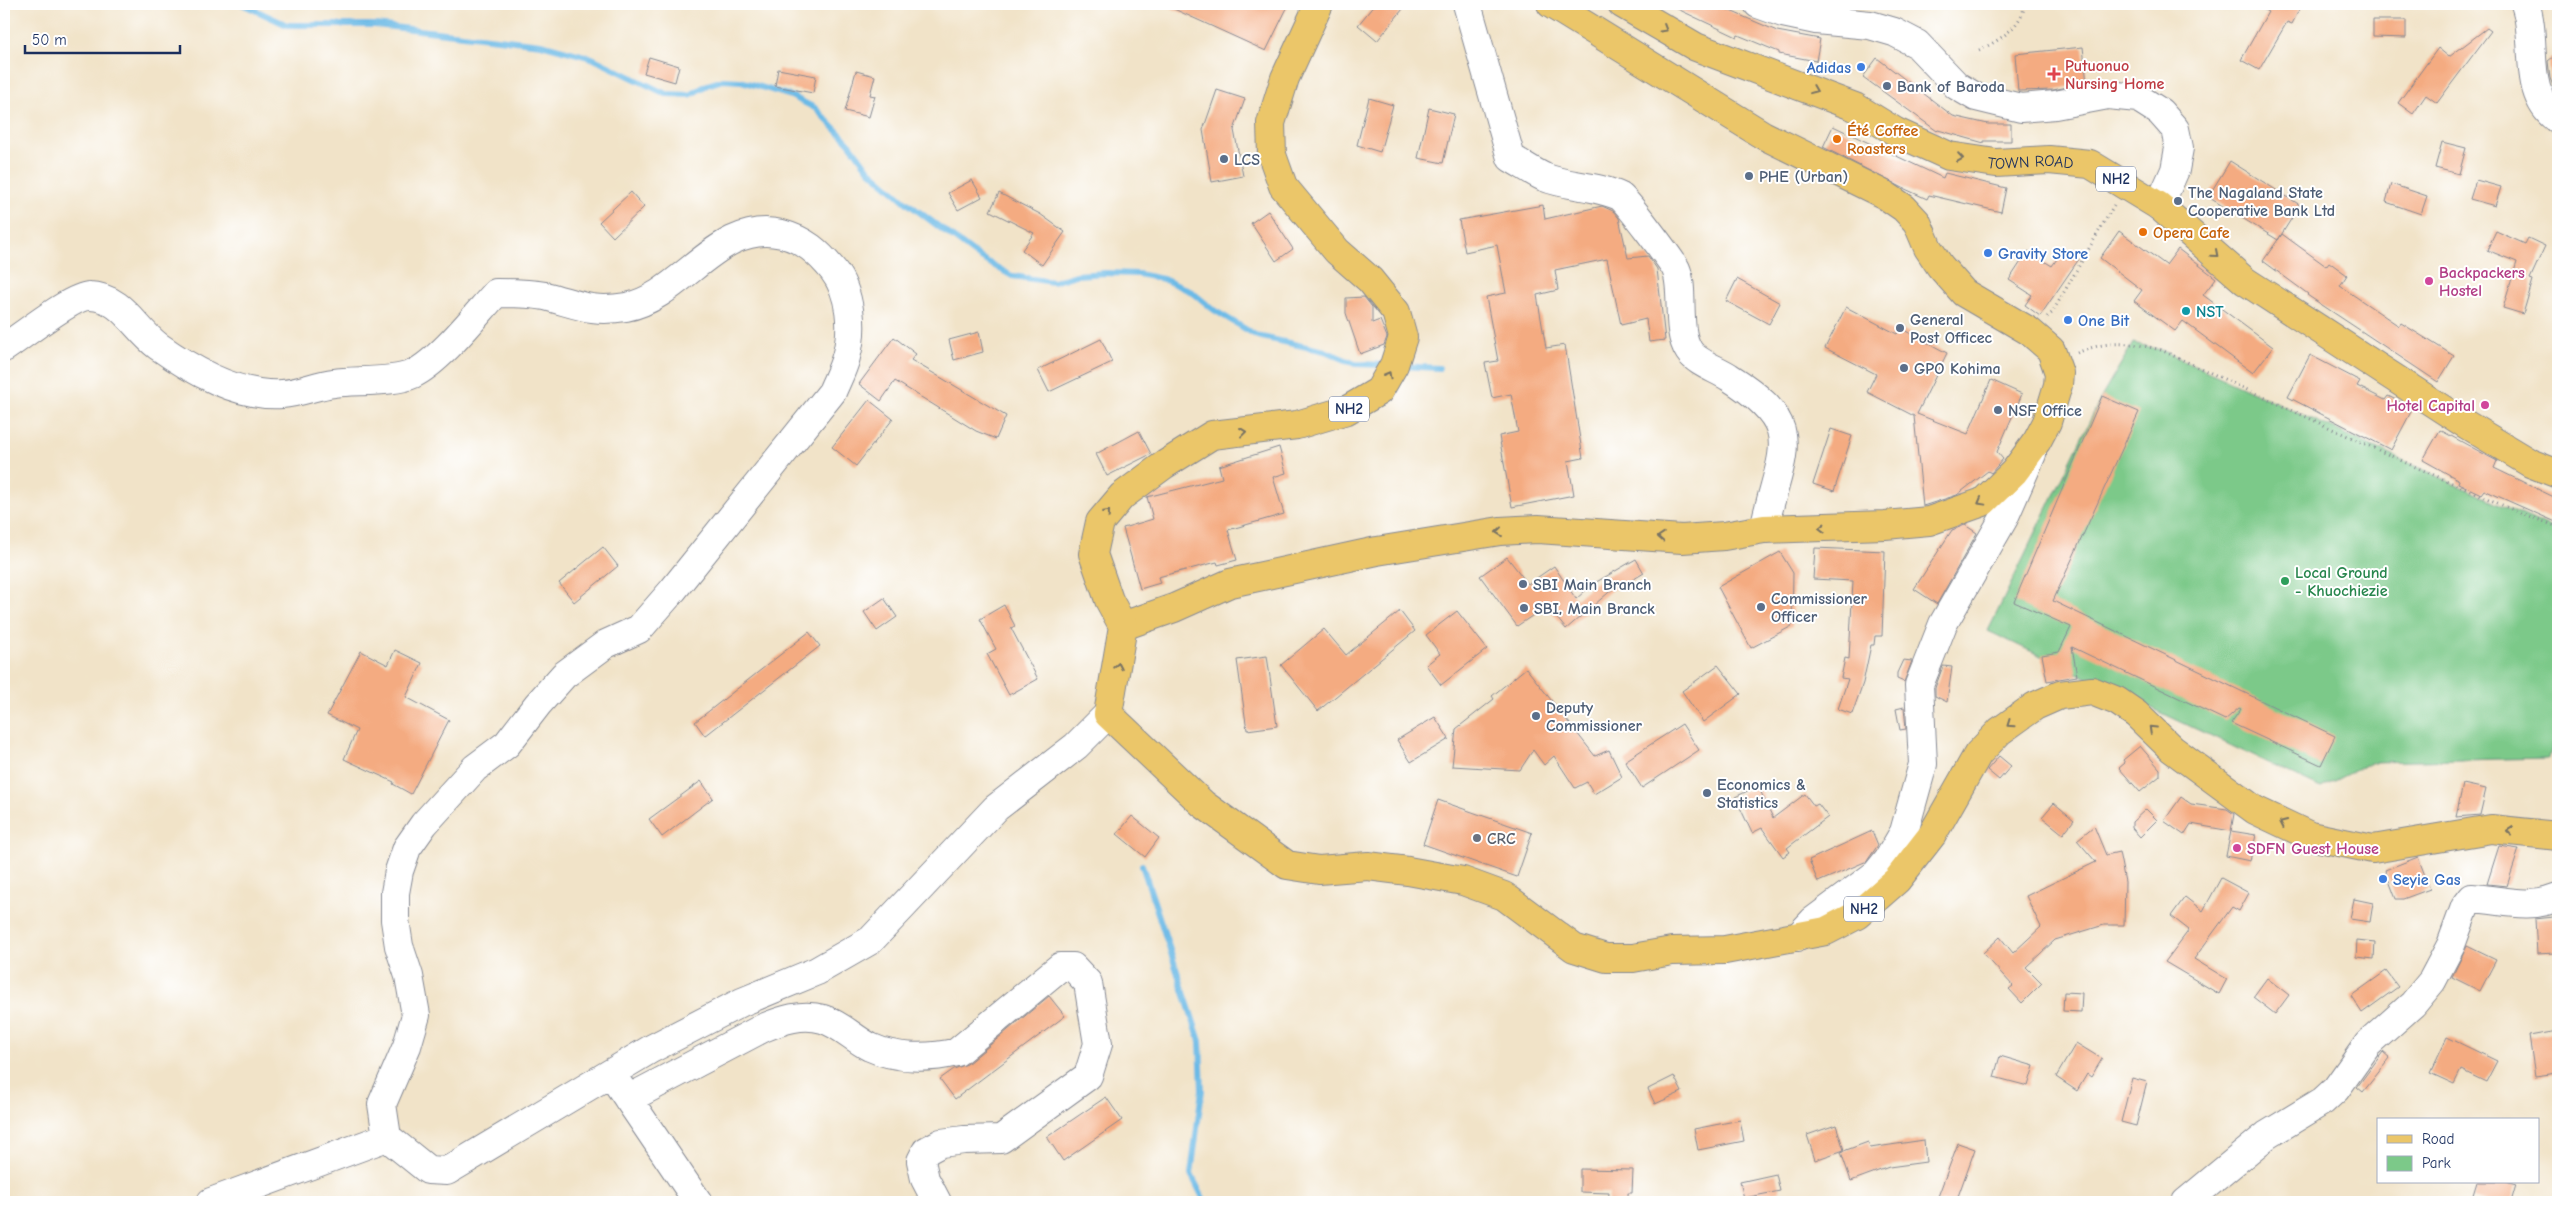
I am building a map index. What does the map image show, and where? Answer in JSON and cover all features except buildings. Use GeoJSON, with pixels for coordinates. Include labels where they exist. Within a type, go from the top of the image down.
{"type":"FeatureCollection","features":[{"type":"Feature","properties":{"kind":"main road","name":"NH2"},"geometry":{"type":"LineString","coordinates":[[1123,626],[1109,600],[1093,554],[1100,522],[1122,496],[1164,465],[1212,435],[1296,425],[1347,410],[1379,391],[1394,365],[1403,337],[1396,312],[1370,280],[1337,251],[1284,186],[1272,155],[1271,123],[1285,78],[1319,4]]}},
{"type":"Feature","properties":{"kind":"main road"},"geometry":{"type":"LineString","coordinates":[[1108,714],[1123,626],[1174,608],[1230,583],[1423,542],[1500,531],[1538,530],[1682,539],[1724,536],[1764,529],[1826,528],[1929,521],[1983,502],[2014,472],[2037,441],[2056,393],[2059,374],[2057,362],[2051,350],[2028,331],[1964,293],[1940,266],[1928,248],[1917,222],[1904,208],[1885,195],[1763,135],[1551,4]]}},
{"type":"Feature","properties":{"kind":"main road","name":"TOWN ROAD"},"geometry":{"type":"LineString","coordinates":[[1622,4],[1696,47],[1855,107],[1896,132],[1949,156],[1996,163],[2049,160],[2090,164],[2159,206],[2245,281],[2467,426],[2530,463],[2558,474]]}},
{"type":"Feature","properties":{"kind":"main road","name":"NH2"},"geometry":{"type":"LineString","coordinates":[[1108,714],[1203,804],[1287,865],[1319,870],[1368,866],[1408,870],[1463,881],[1504,896],[1574,948],[1606,958],[1633,958],[1672,951],[1725,950],[1826,931],[1857,915],[1898,880],[1932,835],[1978,754],[2000,731],[2035,706],[2068,694],[2092,691],[2117,701],[2136,714],[2172,749],[2254,810],[2310,836],[2374,849],[2491,829],[2558,836]]}},
{"type":"Feature","properties":{"kind":"street"},"geometry":{"type":"LineString","coordinates":[[1467,4],[1511,158],[1544,177],[1622,197],[1676,269],[1684,338],[1688,349],[1695,358],[1750,390],[1766,403],[1778,418],[1783,435],[1783,455],[1764,529]]}},
{"type":"Feature","properties":{"kind":"street"},"geometry":{"type":"LineString","coordinates":[[1758,4],[1783,14],[1816,20],[1870,24],[1894,32],[1917,44],[1957,86],[1985,99],[2021,108],[2055,105],[2108,96],[2138,98],[2160,112],[2175,129],[2179,148],[2175,170],[2159,206]]}},
{"type":"Feature","properties":{"kind":"street"},"geometry":{"type":"LineString","coordinates":[[2525,4],[2531,19],[2532,54],[2538,96],[2549,113],[2558,120]]}},
{"type":"Feature","properties":{"kind":"street"},"geometry":{"type":"LineString","coordinates":[[4,348],[74,300],[88,295],[101,297],[128,314],[156,345],[222,383],[267,395],[283,394],[333,383],[412,375],[428,364],[496,293],[544,296],[573,306],[600,310],[628,306],[673,282],[734,239],[765,230],[799,239],[820,254],[839,278],[849,308],[850,332],[846,357],[832,392],[673,590],[639,629],[606,644],[564,675],[538,704],[507,744],[475,768],[424,824],[407,848],[396,886],[395,920],[399,946],[409,976],[416,1014],[407,1046],[382,1104],[387,1137],[428,1170],[447,1171],[651,1049],[742,1002],[817,972],[871,940],[996,808],[1076,746],[1108,714]]}},
{"type":"Feature","properties":{"kind":"street"},"geometry":{"type":"LineString","coordinates":[[1798,937],[1813,921],[1876,874],[1889,858],[1904,832],[1923,764],[1919,685],[1943,624],[2004,518],[2037,441]]}},
{"type":"Feature","properties":{"kind":"street"},"geometry":{"type":"LineString","coordinates":[[2186,1202],[2267,1135],[2323,1101],[2336,1089],[2368,1044],[2413,1004],[2432,981],[2451,945],[2465,907],[2472,898],[2519,905],[2535,904],[2558,897]]}},
{"type":"Feature","properties":{"kind":"street"},"geometry":{"type":"LineString","coordinates":[[628,1099],[763,1028],[784,1019],[805,1016],[824,1019],[870,1047],[902,1055],[936,1058],[957,1052],[1060,967],[1074,968],[1088,983],[1098,1044],[1088,1076],[1001,1139],[941,1143],[926,1152],[921,1161],[925,1180],[937,1202]]}},
{"type":"Feature","properties":{"kind":"street"},"geometry":{"type":"LineString","coordinates":[[610,1073],[698,1202]]}},
{"type":"Feature","properties":{"kind":"street"},"geometry":{"type":"LineString","coordinates":[[211,1202],[387,1137]]}},
{"type":"Feature","properties":{"kind":"path"},"geometry":{"type":"LineString","coordinates":[[1979,50],[1998,41],[2019,21],[2025,4]]}},
{"type":"Feature","properties":{"kind":"path"},"geometry":{"type":"LineString","coordinates":[[2028,331],[2052,314],[2126,185]]}},
{"type":"Feature","properties":{"kind":"path"},"geometry":{"type":"LineString","coordinates":[[2057,362],[2094,345],[2133,343],[2161,350],[2420,469],[2518,512],[2558,527]]}},
{"type":"Feature","properties":{"kind":"green space","name":"Local Ground - Khuochiezie"},"geometry":{"type":"Polygon","coordinates":[[[2133,343],[2161,350],[2558,531],[2558,726],[2548,758],[2372,762],[2321,788],[1988,631],[2102,396],[2133,343]]]}},
{"type":"Feature","properties":{"kind":"waterway"},"geometry":{"type":"LineString","coordinates":[[242,4],[287,25],[375,25],[541,44],[592,58],[666,94],[690,95],[707,85],[723,80],[741,81],[791,96],[815,108],[850,144],[869,170],[906,202],[979,257],[1012,276],[1053,282],[1076,275],[1106,273],[1138,274],[1163,279],[1192,292],[1214,310],[1257,336],[1325,351],[1355,364],[1385,365]]}},
{"type":"Feature","properties":{"kind":"waterway"},"geometry":{"type":"LineString","coordinates":[[1400,366],[1439,368]]}},
{"type":"Feature","properties":{"kind":"waterway"},"geometry":{"type":"LineString","coordinates":[[1142,865],[1200,1041],[1202,1090],[1191,1174],[1205,1202]]}},
{"type":"Feature","properties":{"kind":"place","name":"Adidas"},"geometry":{"type":"Point","coordinates":[1861,67]}},
{"type":"Feature","properties":{"kind":"place","name":"Putuonuo Nursing Home"},"geometry":{"type":"Point","coordinates":[2054,74]}},
{"type":"Feature","properties":{"kind":"place","name":"Bank of Baroda"},"geometry":{"type":"Point","coordinates":[1887,86]}},
{"type":"Feature","properties":{"kind":"place","name":"Été Coffee Roasters"},"geometry":{"type":"Point","coordinates":[1837,139]}},
{"type":"Feature","properties":{"kind":"place","name":"LCS"},"geometry":{"type":"Point","coordinates":[1224,159]}},
{"type":"Feature","properties":{"kind":"place","name":"PHE (Urban)"},"geometry":{"type":"Point","coordinates":[1749,176]}},
{"type":"Feature","properties":{"kind":"place","name":"The Nagaland State Cooperative Bank Ltd"},"geometry":{"type":"Point","coordinates":[2178,201]}},
{"type":"Feature","properties":{"kind":"place","name":"Opera Cafe"},"geometry":{"type":"Point","coordinates":[2143,232]}},
{"type":"Feature","properties":{"kind":"place","name":"Gravity Store"},"geometry":{"type":"Point","coordinates":[1988,253]}},
{"type":"Feature","properties":{"kind":"place","name":"Backpackers Hostel"},"geometry":{"type":"Point","coordinates":[2429,281]}},
{"type":"Feature","properties":{"kind":"place","name":"NST"},"geometry":{"type":"Point","coordinates":[2186,311]}},
{"type":"Feature","properties":{"kind":"place","name":"One Bit"},"geometry":{"type":"Point","coordinates":[2068,320]}},
{"type":"Feature","properties":{"kind":"place","name":"General Post Officec"},"geometry":{"type":"Point","coordinates":[1900,328]}},
{"type":"Feature","properties":{"kind":"place","name":"GPO Kohima"},"geometry":{"type":"Point","coordinates":[1904,368]}},
{"type":"Feature","properties":{"kind":"place","name":"Hotel Capital"},"geometry":{"type":"Point","coordinates":[2485,405]}},
{"type":"Feature","properties":{"kind":"place","name":"NSF Office"},"geometry":{"type":"Point","coordinates":[1998,410]}},
{"type":"Feature","properties":{"kind":"place","name":"Local Ground - Khuochiezie"},"geometry":{"type":"Point","coordinates":[2285,581]}},
{"type":"Feature","properties":{"kind":"place","name":"SBI Main Branch"},"geometry":{"type":"Point","coordinates":[1523,584]}},
{"type":"Feature","properties":{"kind":"place","name":"Commissioner Officer"},"geometry":{"type":"Point","coordinates":[1761,607]}},
{"type":"Feature","properties":{"kind":"place","name":"SBI, Main Branck"},"geometry":{"type":"Point","coordinates":[1524,608]}},
{"type":"Feature","properties":{"kind":"place","name":"Deputy Commissioner"},"geometry":{"type":"Point","coordinates":[1536,716]}},
{"type":"Feature","properties":{"kind":"place","name":"Economics & Statistics"},"geometry":{"type":"Point","coordinates":[1707,793]}},
{"type":"Feature","properties":{"kind":"place","name":"CRC"},"geometry":{"type":"Point","coordinates":[1477,838]}},
{"type":"Feature","properties":{"kind":"place","name":"SDFN Guest House"},"geometry":{"type":"Point","coordinates":[2237,848]}},
{"type":"Feature","properties":{"kind":"place","name":"Seyie Gas"},"geometry":{"type":"Point","coordinates":[2383,879]}}]}
